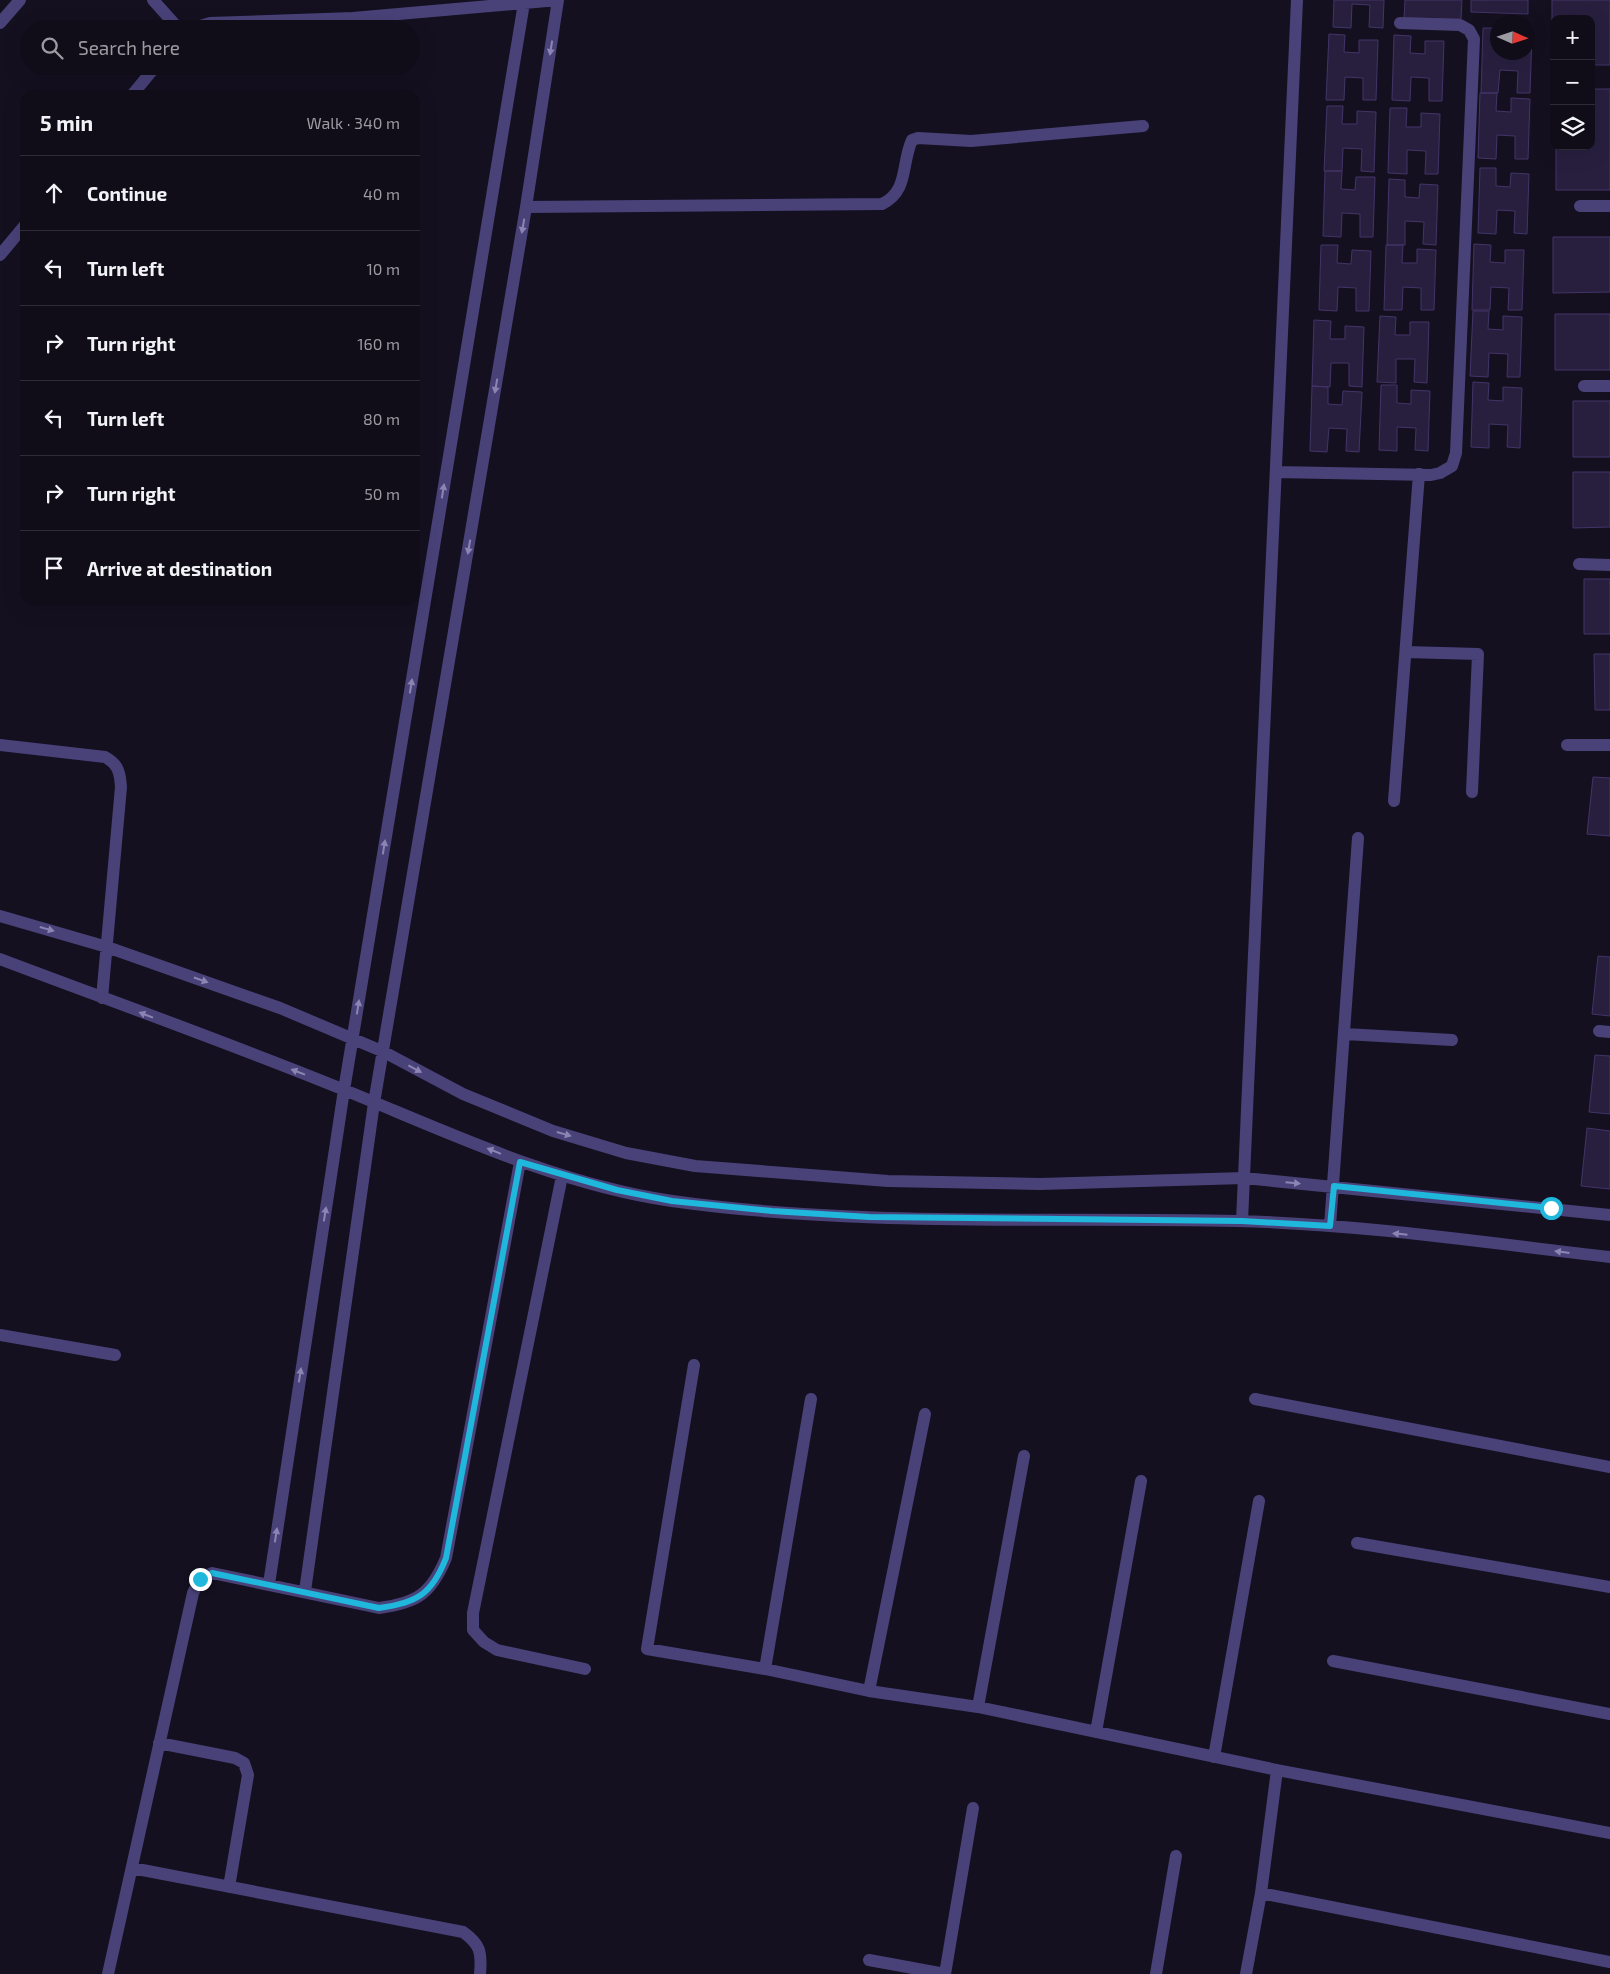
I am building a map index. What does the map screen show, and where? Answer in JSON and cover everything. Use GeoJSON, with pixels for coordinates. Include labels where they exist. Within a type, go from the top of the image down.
{"type":"FeatureCollection","features":[{"type":"Feature","properties":{"kind":"street"},"geometry":{"type":"LineString","coordinates":[[0,23],[20,0]]}},
{"type":"Feature","properties":{"kind":"street"},"geometry":{"type":"LineString","coordinates":[[153,0],[170,20]]}},
{"type":"Feature","properties":{"kind":"street"},"geometry":{"type":"LineString","coordinates":[[296,20],[353,18],[558,0],[526,207],[374,1103],[304,1591]]}},
{"type":"Feature","properties":{"kind":"street"},"geometry":{"type":"LineString","coordinates":[[1242,1221],[1297,0]]}},
{"type":"Feature","properties":{"kind":"street"},"geometry":{"type":"LineString","coordinates":[[269,1584],[352,1038],[524,3]]}},
{"type":"Feature","properties":{"kind":"street"},"geometry":{"type":"LineString","coordinates":[[1276,472],[1440,474],[1452,466],[1456,453],[1474,39],[1469,30],[1460,25],[1400,23]]}},
{"type":"Feature","properties":{"kind":"street"},"geometry":{"type":"LineString","coordinates":[[136,90],[149,75]]}},
{"type":"Feature","properties":{"kind":"street"},"geometry":{"type":"LineString","coordinates":[[526,207],[882,204],[893,199],[899,191],[908,148],[912,140],[918,138],[971,141],[1143,126]]}},
{"type":"Feature","properties":{"kind":"street"},"geometry":{"type":"LineString","coordinates":[[1580,206],[1610,206]]}},
{"type":"Feature","properties":{"kind":"street"},"geometry":{"type":"LineString","coordinates":[[0,255],[20,230]]}},
{"type":"Feature","properties":{"kind":"street"},"geometry":{"type":"LineString","coordinates":[[1584,386],[1610,386]]}},
{"type":"Feature","properties":{"kind":"street"},"geometry":{"type":"LineString","coordinates":[[1394,801],[1419,474]]}},
{"type":"Feature","properties":{"kind":"street"},"geometry":{"type":"LineString","coordinates":[[1579,564],[1610,565]]}},
{"type":"Feature","properties":{"kind":"street"},"geometry":{"type":"LineString","coordinates":[[1406,652],[1478,654],[1472,792]]}},
{"type":"Feature","properties":{"kind":"street"},"geometry":{"type":"LineString","coordinates":[[1568,745],[1610,745]]}},
{"type":"Feature","properties":{"kind":"street"},"geometry":{"type":"LineString","coordinates":[[0,746],[105,757],[115,762],[120,772],[121,787],[102,998]]}},
{"type":"Feature","properties":{"kind":"street"},"geometry":{"type":"LineString","coordinates":[[1330,1226],[1358,838]]}},
{"type":"Feature","properties":{"kind":"street"},"geometry":{"type":"LineString","coordinates":[[0,916],[107,947],[280,1008],[384,1052],[463,1094],[553,1131],[626,1153],[695,1166],[888,1181],[1040,1184],[1244,1178],[1610,1215]]}},
{"type":"Feature","properties":{"kind":"street"},"geometry":{"type":"LineString","coordinates":[[0,959],[344,1090],[520,1162],[562,1176],[672,1201],[772,1211],[869,1217],[1242,1221],[1330,1226],[1610,1257]]}},
{"type":"Feature","properties":{"kind":"street"},"geometry":{"type":"LineString","coordinates":[[1345,1034],[1452,1040]]}},
{"type":"Feature","properties":{"kind":"street"},"geometry":{"type":"LineString","coordinates":[[108,1974],[193,1592],[200,1579],[212,1573],[379,1608],[404,1605],[425,1593],[438,1578],[446,1558],[520,1162]]}},
{"type":"Feature","properties":{"kind":"street"},"geometry":{"type":"LineString","coordinates":[[562,1176],[475,1603],[473,1630],[484,1642],[497,1650],[585,1669]]}},
{"type":"Feature","properties":{"kind":"street"},"geometry":{"type":"LineString","coordinates":[[0,1335],[115,1355]]}},
{"type":"Feature","properties":{"kind":"street"},"geometry":{"type":"LineString","coordinates":[[694,1366],[647,1648],[764,1669],[869,1691],[978,1707],[1278,1770],[1610,1834]]}},
{"type":"Feature","properties":{"kind":"street"},"geometry":{"type":"LineString","coordinates":[[764,1669],[811,1399]]}},
{"type":"Feature","properties":{"kind":"street"},"geometry":{"type":"LineString","coordinates":[[1255,1399],[1610,1467]]}},
{"type":"Feature","properties":{"kind":"street"},"geometry":{"type":"LineString","coordinates":[[869,1691],[925,1414]]}},
{"type":"Feature","properties":{"kind":"street"},"geometry":{"type":"LineString","coordinates":[[978,1707],[1024,1456]]}},
{"type":"Feature","properties":{"kind":"street"},"geometry":{"type":"LineString","coordinates":[[1096,1732],[1141,1481]]}},
{"type":"Feature","properties":{"kind":"street"},"geometry":{"type":"LineString","coordinates":[[1214,1757],[1259,1501]]}},
{"type":"Feature","properties":{"kind":"street"},"geometry":{"type":"LineString","coordinates":[[1357,1543],[1610,1586]]}},
{"type":"Feature","properties":{"kind":"street"},"geometry":{"type":"LineString","coordinates":[[1333,1661],[1610,1714]]}},
{"type":"Feature","properties":{"kind":"street"},"geometry":{"type":"LineString","coordinates":[[159,1743],[235,1758],[244,1763],[248,1775],[228,1887]]}},
{"type":"Feature","properties":{"kind":"street"},"geometry":{"type":"LineString","coordinates":[[1246,1974],[1261,1893],[1278,1770]]}},
{"type":"Feature","properties":{"kind":"street"},"geometry":{"type":"LineString","coordinates":[[869,1960],[945,1974],[973,1808]]}},
{"type":"Feature","properties":{"kind":"street"},"geometry":{"type":"LineString","coordinates":[[1156,1974],[1176,1856]]}},
{"type":"Feature","properties":{"kind":"street"},"geometry":{"type":"LineString","coordinates":[[132,1868],[462,1932],[476,1941],[480,1954],[480,1974]]}},
{"type":"Feature","properties":{"kind":"street"},"geometry":{"type":"LineString","coordinates":[[1261,1893],[1610,1962]]}},
{"type":"Feature","properties":{"kind":"building"},"geometry":{"type":"Polygon","coordinates":[[[1334,0],[1384,0],[1383,28],[1369,27],[1370,5],[1352,4],[1351,28],[1333,27],[1334,0]]]}},
{"type":"Feature","properties":{"kind":"building"},"geometry":{"type":"Polygon","coordinates":[[[1405,0],[1462,0],[1461,19],[1404,18],[1405,0]]]}},
{"type":"Feature","properties":{"kind":"building"},"geometry":{"type":"Polygon","coordinates":[[[1471,0],[1528,0],[1528,14],[1471,12],[1471,0]]]}},
{"type":"Feature","properties":{"kind":"building"},"geometry":{"type":"Polygon","coordinates":[[[1552,0],[1610,0],[1610,65],[1595,65],[1595,15],[1552,15],[1552,0]]]}},
{"type":"Feature","properties":{"kind":"building"},"geometry":{"type":"Polygon","coordinates":[[[1483,28],[1490,28],[1490,60],[1531,60],[1530,93],[1517,93],[1518,71],[1500,70],[1498,93],[1481,93],[1483,28]]]}},
{"type":"Feature","properties":{"kind":"building"},"geometry":{"type":"Polygon","coordinates":[[[1329,34],[1345,35],[1344,52],[1359,53],[1359,40],[1378,40],[1376,100],[1363,100],[1363,78],[1345,77],[1344,100],[1326,100],[1329,34]]]}},
{"type":"Feature","properties":{"kind":"building"},"geometry":{"type":"Polygon","coordinates":[[[1394,35],[1411,36],[1410,53],[1425,54],[1425,41],[1444,41],[1442,101],[1429,101],[1429,78],[1411,77],[1410,101],[1392,100],[1394,35]]]}},
{"type":"Feature","properties":{"kind":"building"},"geometry":{"type":"Polygon","coordinates":[[[1595,89],[1610,89],[1610,190],[1556,190],[1556,150],[1595,150],[1595,89]]]}},
{"type":"Feature","properties":{"kind":"building"},"geometry":{"type":"Polygon","coordinates":[[[1480,93],[1497,93],[1496,111],[1511,112],[1511,98],[1530,99],[1528,159],[1515,159],[1515,136],[1497,135],[1496,159],[1478,158],[1480,93]]]}},
{"type":"Feature","properties":{"kind":"building"},"geometry":{"type":"Polygon","coordinates":[[[1327,106],[1343,106],[1342,124],[1357,124],[1357,111],[1376,112],[1374,172],[1361,171],[1362,149],[1343,148],[1342,171],[1324,171],[1327,106]]]}},
{"type":"Feature","properties":{"kind":"building"},"geometry":{"type":"Polygon","coordinates":[[[1390,108],[1407,108],[1406,127],[1421,127],[1421,113],[1440,114],[1438,174],[1425,174],[1426,151],[1407,150],[1407,174],[1388,173],[1390,108]]]}},
{"type":"Feature","properties":{"kind":"building"},"geometry":{"type":"Polygon","coordinates":[[[1480,168],[1496,168],[1496,186],[1510,187],[1511,173],[1529,174],[1527,234],[1514,233],[1515,211],[1497,210],[1496,234],[1478,233],[1480,168]]]}},
{"type":"Feature","properties":{"kind":"building"},"geometry":{"type":"Polygon","coordinates":[[[1325,171],[1342,171],[1341,189],[1355,190],[1356,177],[1375,177],[1373,237],[1360,237],[1360,214],[1342,213],[1341,237],[1323,236],[1325,171]]]}},
{"type":"Feature","properties":{"kind":"building"},"geometry":{"type":"Polygon","coordinates":[[[1389,179],[1405,180],[1405,197],[1419,198],[1420,184],[1438,185],[1436,245],[1423,244],[1424,222],[1405,221],[1405,245],[1387,245],[1389,179]]]}},
{"type":"Feature","properties":{"kind":"building"},"geometry":{"type":"Polygon","coordinates":[[[1553,237],[1610,237],[1610,292],[1553,293],[1553,237]]]}},
{"type":"Feature","properties":{"kind":"building"},"geometry":{"type":"Polygon","coordinates":[[[1474,244],[1491,245],[1490,262],[1505,263],[1505,250],[1524,250],[1522,310],[1508,310],[1509,288],[1491,287],[1490,310],[1472,310],[1474,244]]]}},
{"type":"Feature","properties":{"kind":"building"},"geometry":{"type":"Polygon","coordinates":[[[1321,245],[1338,245],[1337,263],[1351,264],[1352,250],[1371,251],[1369,311],[1356,311],[1356,288],[1338,287],[1337,311],[1319,310],[1321,245]]]}},
{"type":"Feature","properties":{"kind":"building"},"geometry":{"type":"Polygon","coordinates":[[[1386,245],[1403,245],[1402,263],[1417,263],[1417,249],[1436,250],[1434,310],[1421,310],[1421,288],[1403,287],[1402,310],[1384,310],[1386,245]]]}},
{"type":"Feature","properties":{"kind":"building"},"geometry":{"type":"Polygon","coordinates":[[[1473,311],[1489,311],[1488,329],[1503,330],[1503,316],[1522,317],[1520,377],[1507,377],[1508,354],[1489,353],[1488,377],[1470,376],[1473,311]]]}},
{"type":"Feature","properties":{"kind":"building"},"geometry":{"type":"Polygon","coordinates":[[[1555,314],[1610,314],[1610,370],[1555,370],[1555,314]]]}},
{"type":"Feature","properties":{"kind":"building"},"geometry":{"type":"Polygon","coordinates":[[[1380,316],[1396,317],[1395,335],[1410,335],[1410,322],[1429,322],[1427,383],[1414,382],[1415,359],[1396,359],[1396,383],[1377,382],[1380,316]]]}},
{"type":"Feature","properties":{"kind":"building"},"geometry":{"type":"Polygon","coordinates":[[[1314,320],[1331,321],[1330,339],[1345,339],[1345,326],[1364,327],[1362,387],[1349,386],[1349,363],[1331,363],[1330,387],[1312,386],[1314,320]]]}},
{"type":"Feature","properties":{"kind":"building"},"geometry":{"type":"Polygon","coordinates":[[[1473,382],[1489,383],[1488,400],[1503,401],[1503,387],[1522,388],[1520,448],[1507,447],[1508,425],[1489,424],[1489,448],[1471,447],[1473,382]]]}},
{"type":"Feature","properties":{"kind":"building"},"geometry":{"type":"Polygon","coordinates":[[[1381,385],[1397,385],[1397,403],[1411,404],[1411,390],[1430,391],[1428,451],[1415,450],[1416,428],[1397,427],[1397,451],[1379,450],[1381,385]]]}},
{"type":"Feature","properties":{"kind":"building"},"geometry":{"type":"Polygon","coordinates":[[[1312,386],[1328,387],[1328,404],[1342,405],[1343,391],[1362,392],[1359,452],[1346,451],[1347,429],[1329,428],[1327,452],[1310,451],[1312,386]]]}},
{"type":"Feature","properties":{"kind":"building"},"geometry":{"type":"Polygon","coordinates":[[[1573,401],[1610,401],[1610,457],[1573,457],[1573,401]]]}},
{"type":"Feature","properties":{"kind":"building"},"geometry":{"type":"Polygon","coordinates":[[[1573,472],[1610,472],[1610,527],[1573,528],[1573,472]]]}},
{"type":"Feature","properties":{"kind":"building"},"geometry":{"type":"Polygon","coordinates":[[[1584,579],[1610,579],[1610,634],[1584,634],[1584,579]]]}},
{"type":"Feature","properties":{"kind":"building"},"geometry":{"type":"Polygon","coordinates":[[[1594,654],[1610,654],[1610,710],[1595,710],[1594,654]]]}},
{"type":"Feature","properties":{"kind":"building"},"geometry":{"type":"Polygon","coordinates":[[[1593,777],[1610,778],[1610,836],[1587,834],[1593,777]]]}},
{"type":"Feature","properties":{"kind":"building"},"geometry":{"type":"Polygon","coordinates":[[[1598,956],[1610,957],[1610,1016],[1592,1014],[1598,956]]]}},
{"type":"Feature","properties":{"kind":"building"},"geometry":{"type":"Polygon","coordinates":[[[1595,1055],[1610,1056],[1610,1114],[1589,1112],[1595,1055]]]}},
{"type":"Feature","properties":{"kind":"building"},"geometry":{"type":"Polygon","coordinates":[[[1587,1128],[1610,1131],[1610,1189],[1581,1186],[1587,1128]]]}},
{"type":"Feature","properties":{"kind":"route"},"geometry":{"type":"LineString","coordinates":[[200,1579],[212,1573],[379,1608],[404,1605],[425,1593],[438,1578],[446,1558],[520,1162],[562,1176],[672,1201],[772,1211],[869,1217],[1242,1221],[1330,1226],[1334,1186],[1551,1208]]}}]}
